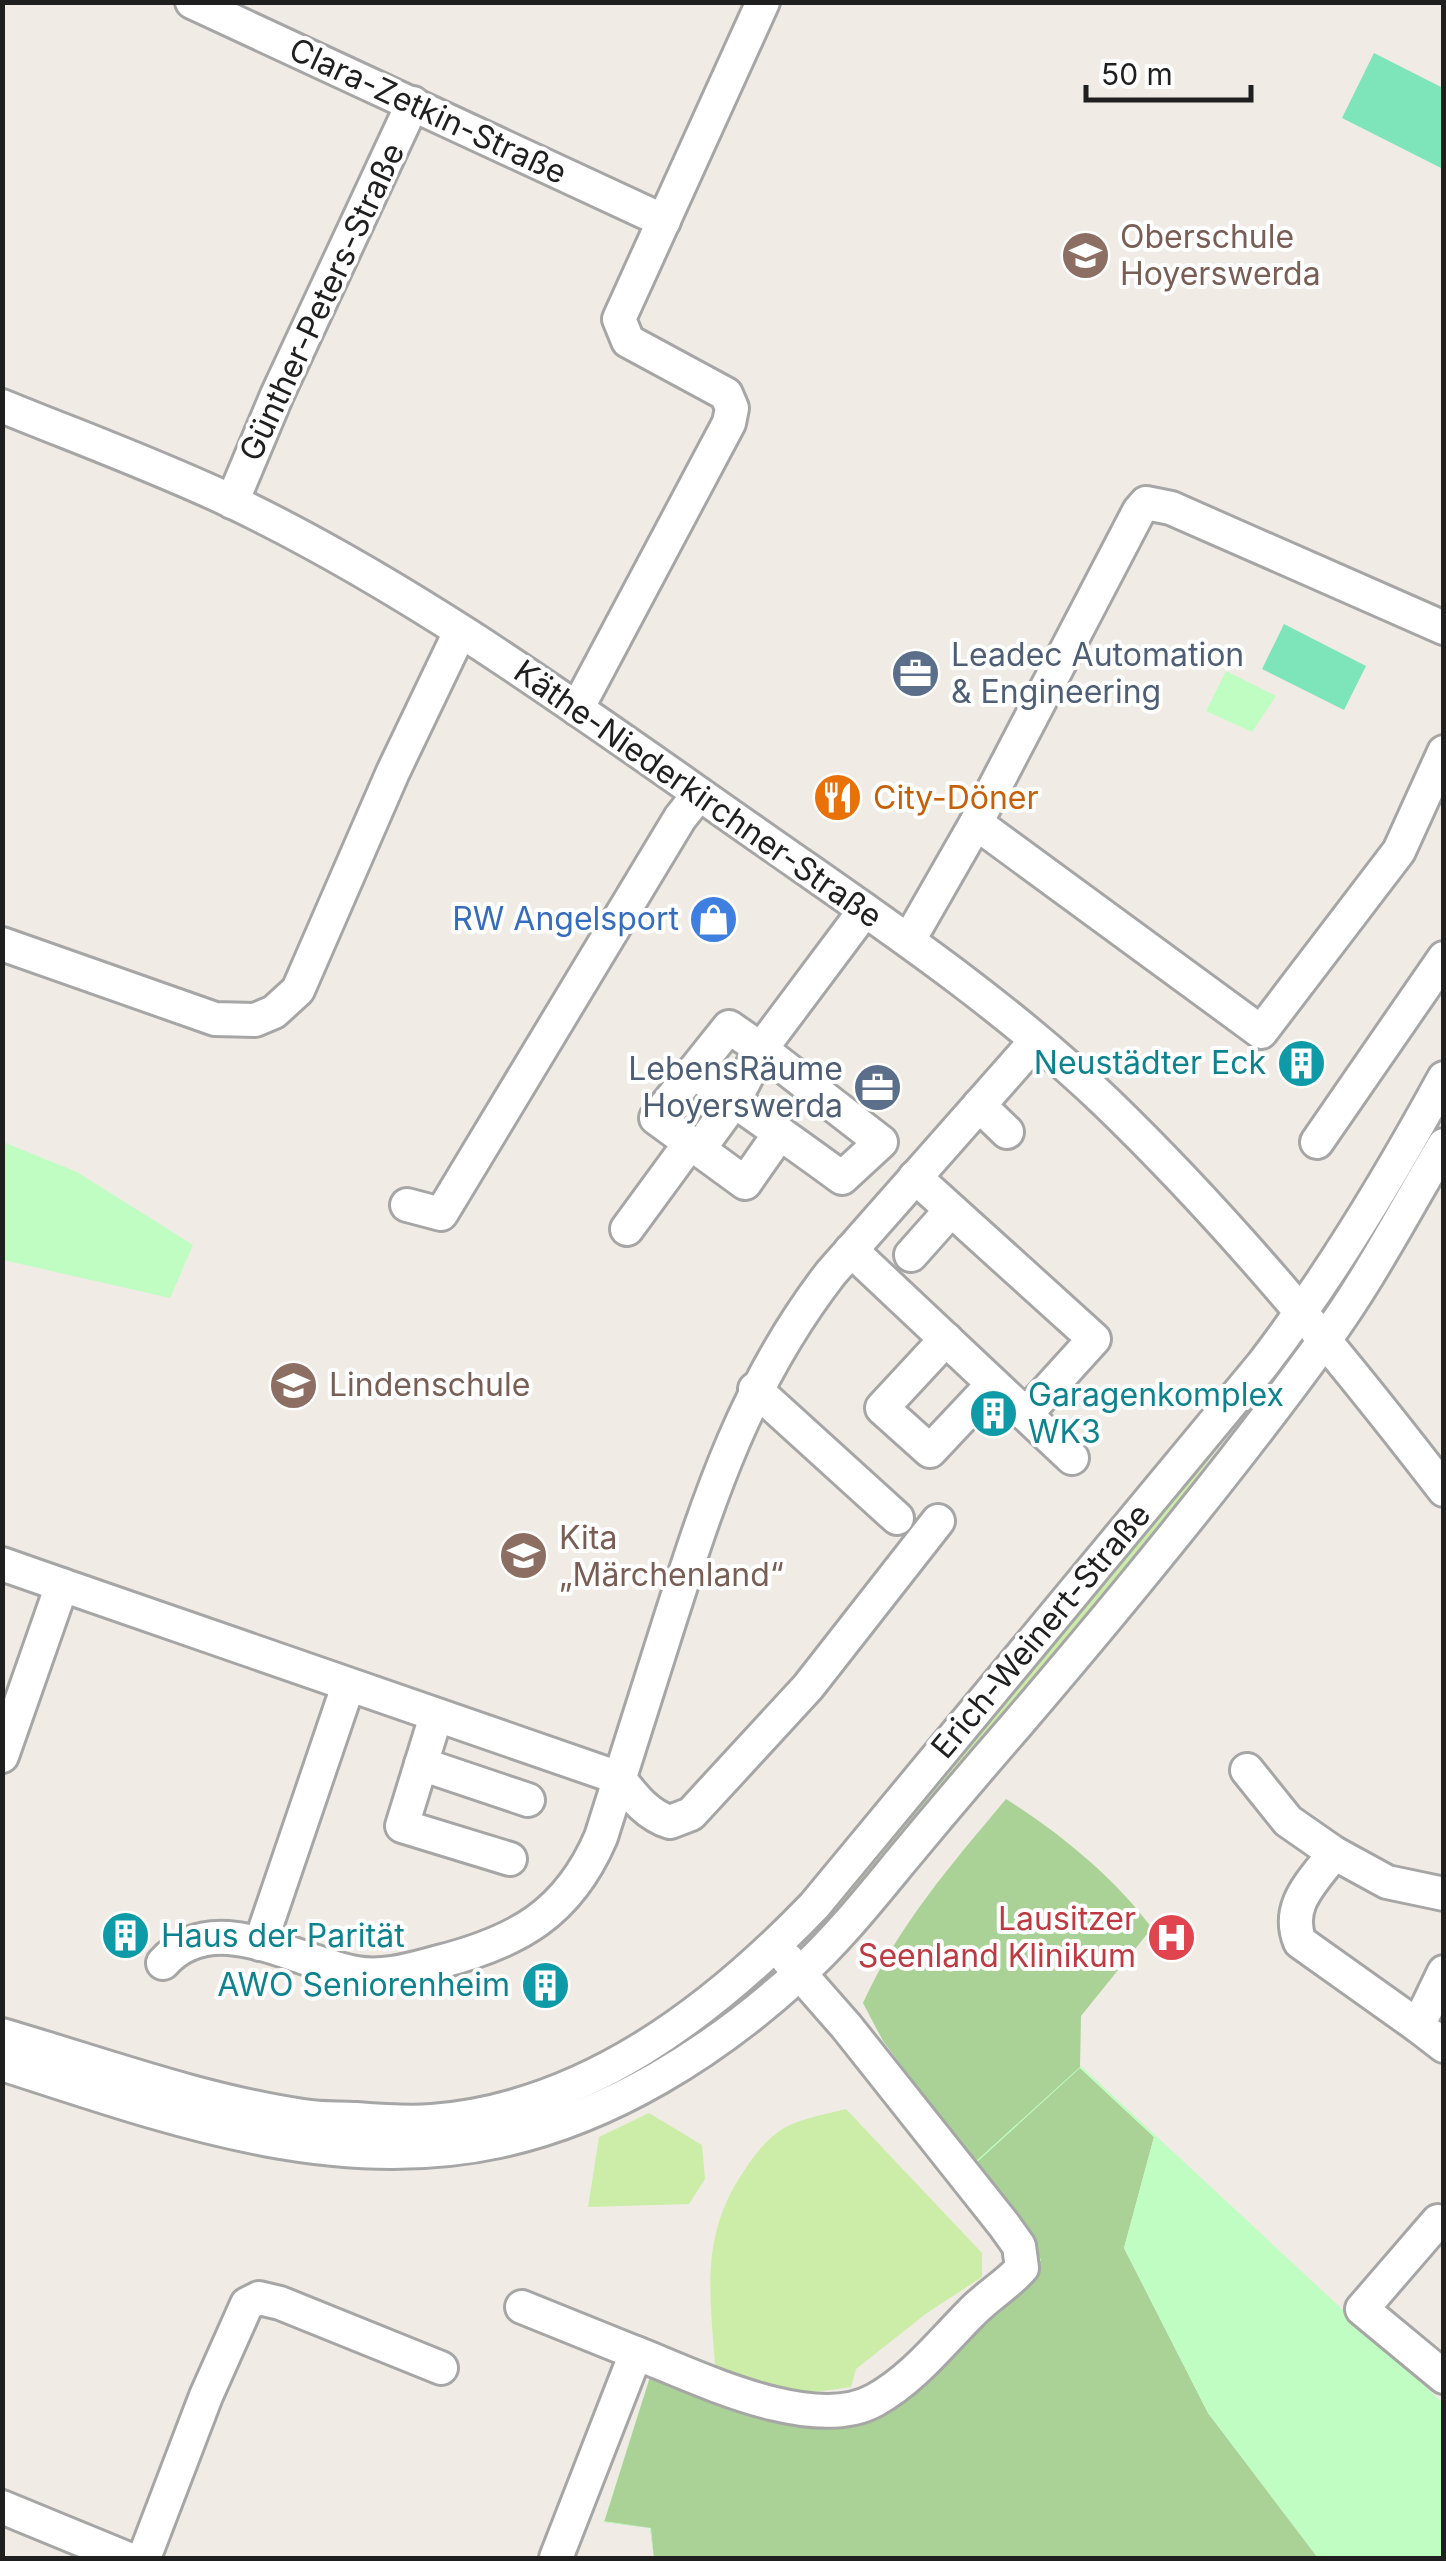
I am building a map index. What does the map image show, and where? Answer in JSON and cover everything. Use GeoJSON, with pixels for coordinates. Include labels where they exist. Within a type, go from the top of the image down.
{"type":"FeatureCollection","features":[{"type":"Feature","properties":{"kind":"street","name":"Clara-Zetkin-Straße"},"geometry":{"type":"LineString","coordinates":[[192,2],[664,221]]}},
{"type":"Feature","properties":{"kind":"street"},"geometry":{"type":"LineString","coordinates":[[577,709],[730,423],[732,408],[726,394],[628,341],[619,319],[762,2]]}},
{"type":"Feature","properties":{"kind":"street","name":"Günther-Peters-Straße"},"geometry":{"type":"LineString","coordinates":[[232,502],[277,395],[414,104]]}},
{"type":"Feature","properties":{"kind":"street","name":"Käthe-Niederkirchner-Straße"},"geometry":{"type":"LineString","coordinates":[[2,406],[232,502],[342,559],[577,709],[909,940],[1105,1101],[1303,1312],[1444,1490]]}},
{"type":"Feature","properties":{"kind":"street"},"geometry":{"type":"LineString","coordinates":[[909,940],[976,822],[1138,511],[1146,504],[1171,508],[1444,628]]}},
{"type":"Feature","properties":{"kind":"street"},"geometry":{"type":"LineString","coordinates":[[2,944],[216,1019],[255,1020],[274,1012],[298,990],[393,772],[460,632]]}},
{"type":"Feature","properties":{"kind":"street"},"geometry":{"type":"LineString","coordinates":[[976,822],[1261,1032],[1399,852],[1444,752]]}},
{"type":"Feature","properties":{"kind":"street"},"geometry":{"type":"LineString","coordinates":[[407,1205],[442,1214],[567,1017],[680,818],[699,794]]}},
{"type":"Feature","properties":{"kind":"street"},"geometry":{"type":"LineString","coordinates":[[627,1228],[734,1102],[761,1049],[865,910]]}},
{"type":"Feature","properties":{"kind":"street"},"geometry":{"type":"LineString","coordinates":[[1317,1142],[1444,958]]}},
{"type":"Feature","properties":{"kind":"street"},"geometry":{"type":"LineString","coordinates":[[693,1072],[780,1133],[842,1178],[881,1142],[730,1027],[693,1072],[656,1118],[744,1182],[780,1133]]}},
{"type":"Feature","properties":{"kind":"street"},"geometry":{"type":"LineString","coordinates":[[162,1964],[174,1951],[199,1939],[241,1938],[359,1974],[388,1974],[485,1950],[518,1936],[555,1906],[590,1861],[706,1508],[755,1389],[804,1307],[1035,1042]]}},
{"type":"Feature","properties":{"kind":"street","name":"Erich-Weinert-Straße"},"geometry":{"type":"LineString","coordinates":[[2,2034],[242,2104],[306,2117],[429,2121],[513,2105],[570,2084],[629,2058],[682,2024],[774,1946],[855,1856],[1303,1312],[1400,1160],[1444,1078]]}},
{"type":"Feature","properties":{"kind":"street"},"geometry":{"type":"LineString","coordinates":[[979,1106],[1007,1132]]}},
{"type":"Feature","properties":{"kind":"street","name":"Erich-Weinert-Straße"},"geometry":{"type":"LineString","coordinates":[[2,2064],[171,2118],[248,2136],[349,2150],[442,2150],[496,2142],[549,2128],[655,2081],[723,2036],[800,1974],[863,1907],[1152,1564],[1326,1339],[1444,1145]]}},
{"type":"Feature","properties":{"kind":"street"},"geometry":{"type":"LineString","coordinates":[[914,1177],[1094,1339],[1026,1414]]}},
{"type":"Feature","properties":{"kind":"street"},"geometry":{"type":"LineString","coordinates":[[911,1255],[952,1210]]}},
{"type":"Feature","properties":{"kind":"street"},"geometry":{"type":"LineString","coordinates":[[851,1250],[1072,1458]]}},
{"type":"Feature","properties":{"kind":"street"},"geometry":{"type":"LineString","coordinates":[[946,1339],[882,1408],[930,1451],[994,1384]]}},
{"type":"Feature","properties":{"kind":"street"},"geometry":{"type":"LineString","coordinates":[[755,1389],[897,1518]]}},
{"type":"Feature","properties":{"kind":"street"},"geometry":{"type":"LineString","coordinates":[[2,1564],[619,1778],[635,1799],[663,1820],[678,1821],[691,1814],[808,1687],[938,1520]]}},
{"type":"Feature","properties":{"kind":"street"},"geometry":{"type":"LineString","coordinates":[[2,1756],[62,1585]]}},
{"type":"Feature","properties":{"kind":"street"},"geometry":{"type":"LineString","coordinates":[[260,1944],[348,1686]]}},
{"type":"Feature","properties":{"kind":"street"},"geometry":{"type":"LineString","coordinates":[[436,1716],[402,1826],[510,1859]]}},
{"type":"Feature","properties":{"kind":"street"},"geometry":{"type":"LineString","coordinates":[[421,1764],[528,1800]]}},
{"type":"Feature","properties":{"kind":"street"},"geometry":{"type":"LineString","coordinates":[[1246,1770],[1288,1820],[1334,1853],[1387,1882],[1444,1894]]}},
{"type":"Feature","properties":{"kind":"street"},"geometry":{"type":"LineString","coordinates":[[1334,1853],[1298,1903],[1292,1923],[1300,1942],[1430,2036],[1444,1972]]}},
{"type":"Feature","properties":{"kind":"street"},"geometry":{"type":"LineString","coordinates":[[522,2307],[721,2387],[783,2406],[844,2413],[875,2400],[914,2371],[1022,2268],[1019,2246],[1012,2236],[846,2026],[774,1946]]}},
{"type":"Feature","properties":{"kind":"street"},"geometry":{"type":"LineString","coordinates":[[1444,2225],[1438,2221],[1362,2309],[1444,2377]]}},
{"type":"Feature","properties":{"kind":"street"},"geometry":{"type":"LineString","coordinates":[[144,2558],[246,2304],[259,2298],[280,2304],[441,2368]]}},
{"type":"Feature","properties":{"kind":"street"},"geometry":{"type":"LineString","coordinates":[[556,2558],[636,2353]]}},
{"type":"Feature","properties":{"kind":"street"},"geometry":{"type":"LineString","coordinates":[[2,2507],[126,2558]]}},
{"type":"Feature","properties":{"kind":"green space"},"geometry":{"type":"Polygon","coordinates":[[[1374,53],[1443,88],[1443,169],[1342,118],[1374,53]]]}},
{"type":"Feature","properties":{"kind":"green space"},"geometry":{"type":"Polygon","coordinates":[[[1284,624],[1366,666],[1344,710],[1262,669],[1284,624]]]}},
{"type":"Feature","properties":{"kind":"green space"},"geometry":{"type":"Polygon","coordinates":[[[1226,671],[1276,696],[1252,732],[1206,711],[1226,671]]]}},
{"type":"Feature","properties":{"kind":"green space"},"geometry":{"type":"Polygon","coordinates":[[[3,1142],[77,1172],[193,1245],[170,1298],[3,1260],[3,1142]]]}},
{"type":"Feature","properties":{"kind":"green space"},"geometry":{"type":"Polygon","coordinates":[[[1218,1437],[1223,1441],[1114,1589],[829,1921],[823,1917],[1218,1437]]]}},
{"type":"Feature","properties":{"kind":"green space"},"geometry":{"type":"Polygon","coordinates":[[[1006,1799],[1085,1857],[1152,1928],[1081,2016],[1080,2068],[1154,2137],[1124,2248],[1208,2413],[1318,2558],[654,2558],[650,2528],[604,2522],[655,2361],[844,2413],[1041,2260],[976,2161],[883,2041],[863,2003],[910,1921],[1006,1799]]]}},
{"type":"Feature","properties":{"kind":"green space"},"geometry":{"type":"Polygon","coordinates":[[[1081,2066],[1443,2403],[1443,2558],[1318,2558],[1208,2413],[1124,2248],[1154,2137],[1080,2068],[976,2163],[1041,2260],[1001,2289],[1040,2260],[974,2163],[1081,2066]]]}},
{"type":"Feature","properties":{"kind":"green space"},"geometry":{"type":"Polygon","coordinates":[[[846,2109],[982,2253],[982,2277],[927,2313],[856,2369],[851,2387],[809,2393],[771,2387],[715,2365],[710,2289],[720,2218],[744,2171],[774,2135],[800,2121],[846,2109]]]}},
{"type":"Feature","properties":{"kind":"green space"},"geometry":{"type":"Polygon","coordinates":[[[649,2113],[702,2145],[705,2179],[689,2204],[588,2207],[599,2137],[649,2113]]]}},
{"type":"Feature","properties":{"kind":"green space"},"geometry":{"type":"Polygon","coordinates":[[[911,2374],[877,2400],[847,2412],[875,2400],[911,2374]]]}},
{"type":"Feature","properties":{"kind":"green space"},"geometry":{"type":"Polygon","coordinates":[[[787,2406],[842,2413],[826,2413],[787,2406]]]}},
{"type":"Feature","properties":{"kind":"place","name":"Oberschule Hoyerswerda"},"geometry":{"type":"Point","coordinates":[1085,255]}},
{"type":"Feature","properties":{"kind":"place","name":"Leadec Automation & Engineering"},"geometry":{"type":"Point","coordinates":[916,673]}},
{"type":"Feature","properties":{"kind":"place","name":"City-Döner"},"geometry":{"type":"Point","coordinates":[838,798]}},
{"type":"Feature","properties":{"kind":"place","name":"RW Angelsport"},"geometry":{"type":"Point","coordinates":[714,919]}},
{"type":"Feature","properties":{"kind":"place","name":"Neustädter Eck"},"geometry":{"type":"Point","coordinates":[1301,1063]}},
{"type":"Feature","properties":{"kind":"place","name":"LebensRäume Hoyerswerda"},"geometry":{"type":"Point","coordinates":[878,1087]}},
{"type":"Feature","properties":{"kind":"place","name":"Lindenschule"},"geometry":{"type":"Point","coordinates":[294,1385]}},
{"type":"Feature","properties":{"kind":"place","name":"Garagenkomplex WK3"},"geometry":{"type":"Point","coordinates":[993,1413]}},
{"type":"Feature","properties":{"kind":"place","name":"Kita „Märchenland“"},"geometry":{"type":"Point","coordinates":[524,1556]}},
{"type":"Feature","properties":{"kind":"place","name":"Haus der Parität"},"geometry":{"type":"Point","coordinates":[126,1936]}},
{"type":"Feature","properties":{"kind":"place","name":"Lausitzer Seenland Klinikum"},"geometry":{"type":"Point","coordinates":[1171,1937]}},
{"type":"Feature","properties":{"kind":"place","name":"AWO Seniorenheim"},"geometry":{"type":"Point","coordinates":[545,1985]}}]}
